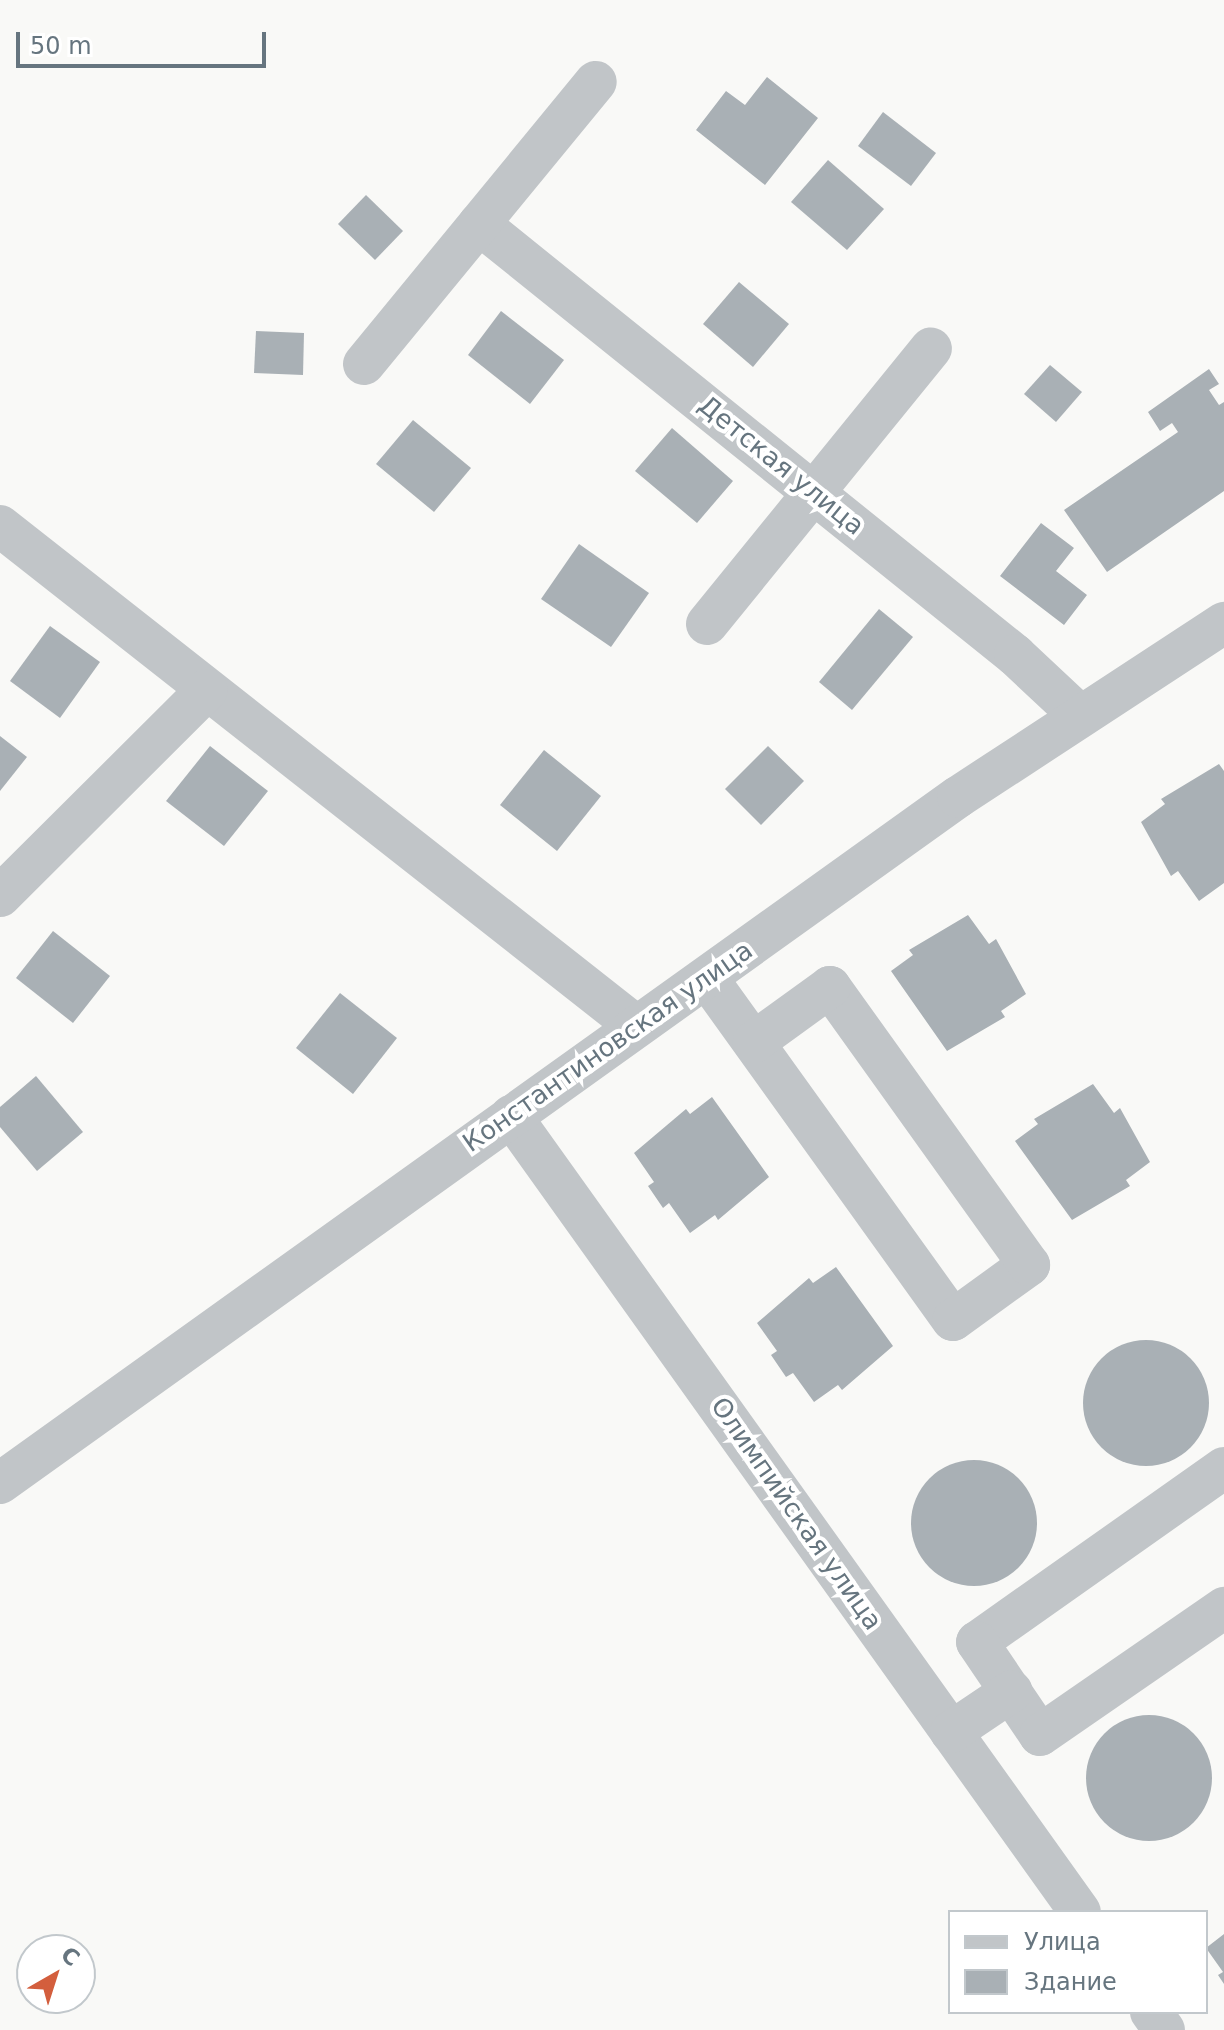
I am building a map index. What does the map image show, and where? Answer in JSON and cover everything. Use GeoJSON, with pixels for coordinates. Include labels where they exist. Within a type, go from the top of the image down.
{"type":"FeatureCollection","features":[{"type":"Feature","properties":{"kind":"street"},"geometry":{"type":"LineString","coordinates":[[364,364],[596,82]]}},
{"type":"Feature","properties":{"kind":"street","name":"Детская улица"},"geometry":{"type":"LineString","coordinates":[[479,224],[1015,655],[1078,714]]}},
{"type":"Feature","properties":{"kind":"street"},"geometry":{"type":"LineString","coordinates":[[707,624],[931,348]]}},
{"type":"Feature","properties":{"kind":"street"},"geometry":{"type":"LineString","coordinates":[[0,526],[636,1026]]}},
{"type":"Feature","properties":{"kind":"street","name":"Константиновская улица"},"geometry":{"type":"LineString","coordinates":[[0,1483],[636,1026],[1078,714],[1219,636]]}},
{"type":"Feature","properties":{"kind":"street"},"geometry":{"type":"LineString","coordinates":[[0,896],[207,690]]}},
{"type":"Feature","properties":{"kind":"street"},"geometry":{"type":"LineString","coordinates":[[707,978],[953,1320],[1029,1265],[830,987],[754,1042]]}},
{"type":"Feature","properties":{"kind":"street","name":"Олимпийская улица"},"geometry":{"type":"LineString","coordinates":[[511,1116],[1079,1910]]}},
{"type":"Feature","properties":{"kind":"street"},"geometry":{"type":"LineString","coordinates":[[1224,1468],[977,1642],[1040,1735],[1224,1608]]}},
{"type":"Feature","properties":{"kind":"street"},"geometry":{"type":"LineString","coordinates":[[951,1732],[1012,1691]]}},
{"type":"Feature","properties":{"kind":"building"},"geometry":{"type":"Polygon","coordinates":[[[767,77],[818,118],[765,185],[696,130],[726,91],[745,105],[767,77]]]}},
{"type":"Feature","properties":{"kind":"building"},"geometry":{"type":"Polygon","coordinates":[[[883,112],[936,153],[911,186],[858,146],[883,112]]]}},
{"type":"Feature","properties":{"kind":"building"},"geometry":{"type":"Polygon","coordinates":[[[828,160],[884,209],[847,250],[791,202],[828,160]]]}},
{"type":"Feature","properties":{"kind":"building"},"geometry":{"type":"Polygon","coordinates":[[[366,195],[403,231],[375,260],[338,224],[366,195]]]}},
{"type":"Feature","properties":{"kind":"building"},"geometry":{"type":"Polygon","coordinates":[[[739,282],[789,324],[753,367],[703,324],[739,282]]]}},
{"type":"Feature","properties":{"kind":"building"},"geometry":{"type":"Polygon","coordinates":[[[501,311],[564,360],[530,404],[468,355],[501,311]]]}},
{"type":"Feature","properties":{"kind":"building"},"geometry":{"type":"Polygon","coordinates":[[[256,331],[304,333],[303,375],[254,373],[256,331]]]}},
{"type":"Feature","properties":{"kind":"building"},"geometry":{"type":"Polygon","coordinates":[[[1050,365],[1082,392],[1056,422],[1024,394],[1050,365]]]}},
{"type":"Feature","properties":{"kind":"building"},"geometry":{"type":"Polygon","coordinates":[[[1209,369],[1219,384],[1209,390],[1219,405],[1224,402],[1224,491],[1107,572],[1064,510],[1178,432],[1172,423],[1160,431],[1148,412],[1209,369]]]}},
{"type":"Feature","properties":{"kind":"building"},"geometry":{"type":"Polygon","coordinates":[[[413,420],[471,468],[434,512],[376,464],[413,420]]]}},
{"type":"Feature","properties":{"kind":"building"},"geometry":{"type":"Polygon","coordinates":[[[672,428],[733,481],[697,523],[635,471],[672,428]]]}},
{"type":"Feature","properties":{"kind":"building"},"geometry":{"type":"Polygon","coordinates":[[[1041,523],[1074,548],[1056,571],[1087,595],[1064,625],[1000,576],[1041,523]]]}},
{"type":"Feature","properties":{"kind":"building"},"geometry":{"type":"Polygon","coordinates":[[[579,544],[649,593],[611,647],[541,599],[579,544]]]}},
{"type":"Feature","properties":{"kind":"building"},"geometry":{"type":"Polygon","coordinates":[[[879,609],[913,637],[852,710],[819,682],[879,609]]]}},
{"type":"Feature","properties":{"kind":"building"},"geometry":{"type":"Polygon","coordinates":[[[50,626],[100,662],[60,718],[10,681],[50,626]]]}},
{"type":"Feature","properties":{"kind":"building"},"geometry":{"type":"Polygon","coordinates":[[[0,736],[27,757],[0,791],[0,736]]]}},
{"type":"Feature","properties":{"kind":"building"},"geometry":{"type":"Polygon","coordinates":[[[210,746],[268,791],[224,846],[166,801],[210,746]]]}},
{"type":"Feature","properties":{"kind":"building"},"geometry":{"type":"Polygon","coordinates":[[[768,746],[804,781],[761,825],[725,789],[768,746]]]}},
{"type":"Feature","properties":{"kind":"building"},"geometry":{"type":"Polygon","coordinates":[[[544,750],[601,796],[557,851],[500,805],[544,750]]]}},
{"type":"Feature","properties":{"kind":"building"},"geometry":{"type":"Polygon","coordinates":[[[1219,764],[1224,771],[1224,883],[1199,901],[1178,871],[1171,876],[1141,822],[1165,804],[1161,799],[1219,764]]]}},
{"type":"Feature","properties":{"kind":"building"},"geometry":{"type":"Polygon","coordinates":[[[968,915],[989,944],[996,939],[1026,994],[1001,1011],[1005,1017],[947,1051],[891,971],[913,955],[909,950],[968,915]]]}},
{"type":"Feature","properties":{"kind":"building"},"geometry":{"type":"Polygon","coordinates":[[[53,931],[110,976],[73,1023],[16,978],[53,931]]]}},
{"type":"Feature","properties":{"kind":"building"},"geometry":{"type":"Polygon","coordinates":[[[340,993],[397,1038],[353,1094],[296,1048],[340,993]]]}},
{"type":"Feature","properties":{"kind":"building"},"geometry":{"type":"Polygon","coordinates":[[[36,1076],[83,1132],[37,1171],[0,1127],[0,1107],[36,1076]]]}},
{"type":"Feature","properties":{"kind":"building"},"geometry":{"type":"Polygon","coordinates":[[[1093,1084],[1114,1113],[1120,1108],[1150,1162],[1126,1180],[1130,1186],[1072,1220],[1015,1141],[1038,1124],[1034,1119],[1093,1084]]]}},
{"type":"Feature","properties":{"kind":"building"},"geometry":{"type":"Polygon","coordinates":[[[712,1097],[769,1177],[718,1220],[715,1215],[690,1233],[669,1203],[663,1208],[648,1186],[654,1182],[634,1153],[686,1109],[690,1114],[712,1097]]]}},
{"type":"Feature","properties":{"kind":"building"},"geometry":{"type":"Polygon","coordinates":[[[836,1267],[893,1346],[842,1390],[838,1385],[814,1402],[793,1373],[786,1377],[771,1355],[777,1351],[757,1323],[809,1278],[813,1283],[836,1267]]]}},
{"type":"Feature","properties":{"kind":"building"},"geometry":{"type":"Polygon","coordinates":[[[1146,1340],[1170,1345],[1191,1358],[1204,1379],[1209,1403],[1204,1427],[1191,1448],[1170,1461],[1146,1466],[1122,1461],[1101,1448],[1088,1427],[1083,1403],[1088,1379],[1101,1358],[1122,1345],[1146,1340]]]}},
{"type":"Feature","properties":{"kind":"building"},"geometry":{"type":"Polygon","coordinates":[[[974,1460],[998,1465],[1019,1478],[1032,1499],[1037,1523],[1032,1547],[1019,1568],[998,1581],[974,1586],[950,1581],[929,1568],[916,1547],[911,1523],[916,1499],[929,1478],[950,1465],[974,1460]]]}},
{"type":"Feature","properties":{"kind":"building"},"geometry":{"type":"Polygon","coordinates":[[[1149,1715],[1173,1720],[1194,1733],[1207,1754],[1212,1778],[1207,1802],[1194,1823],[1173,1836],[1149,1841],[1125,1836],[1104,1823],[1091,1802],[1086,1778],[1091,1754],[1104,1733],[1125,1720],[1149,1715]]]}},
{"type":"Feature","properties":{"kind":"building"},"geometry":{"type":"Polygon","coordinates":[[[1224,1934],[1224,1984],[1218,1975],[1223,1972],[1208,1946],[1224,1934]]]}}]}
